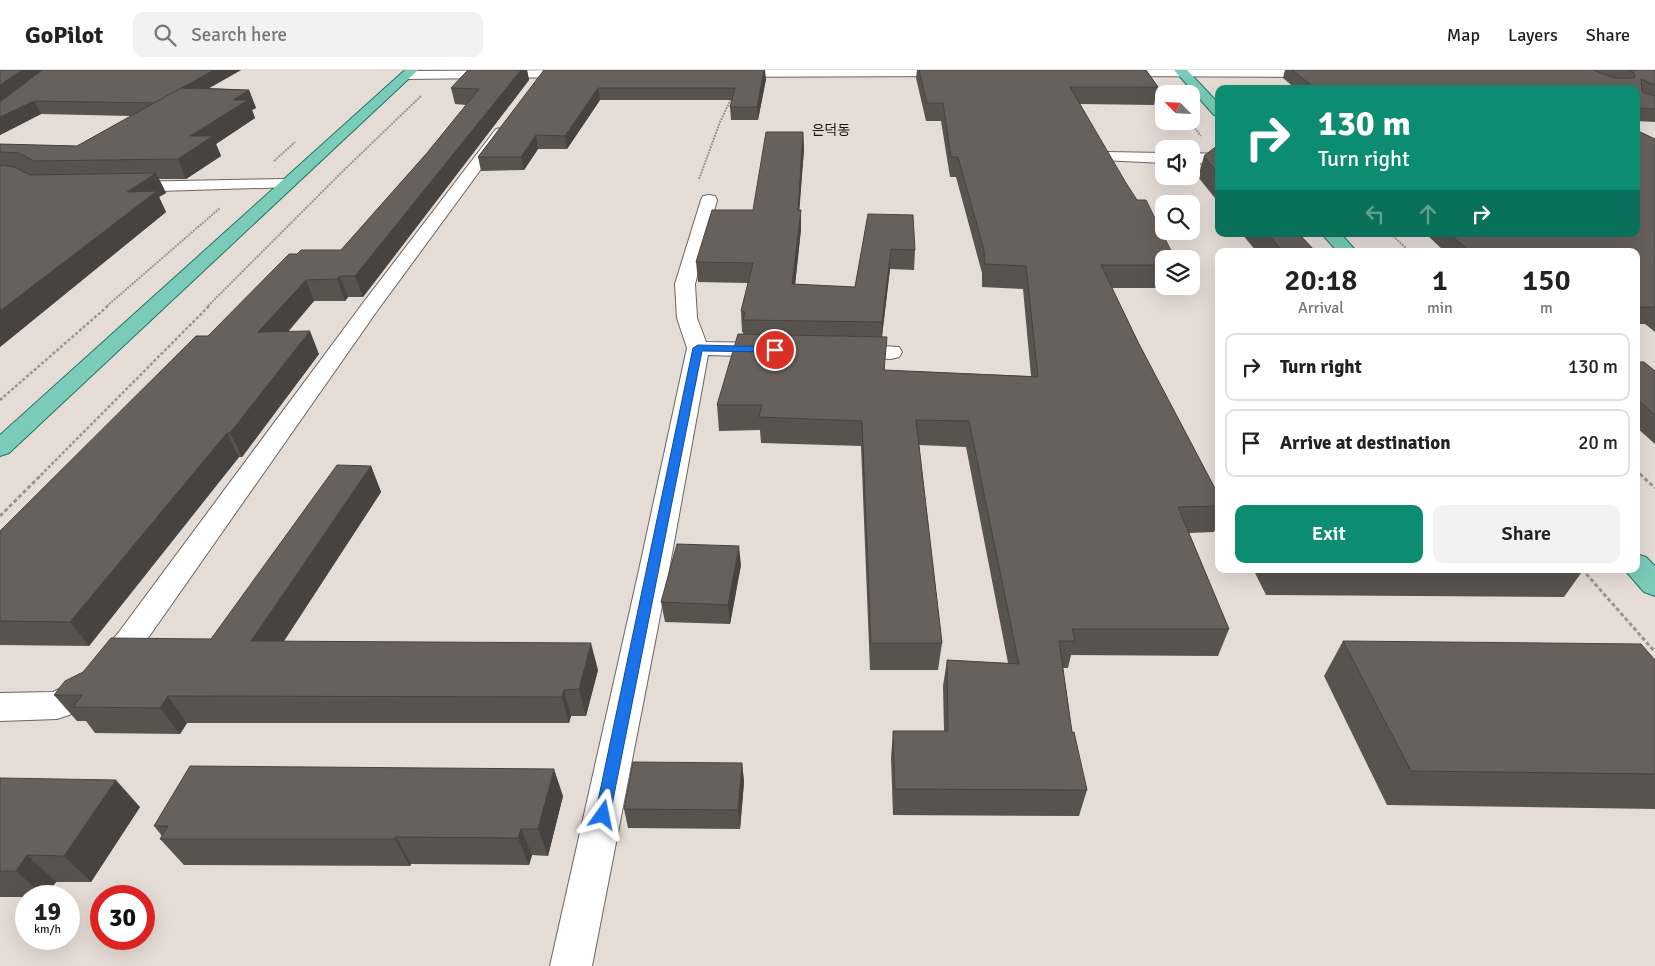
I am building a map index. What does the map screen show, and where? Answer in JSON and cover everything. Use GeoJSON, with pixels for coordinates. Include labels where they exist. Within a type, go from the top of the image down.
{"type":"FeatureCollection","features":[{"type":"Feature","properties":{"kind":"main road"},"geometry":{"type":"LineString","coordinates":[[1181,71],[1215,108]]}},
{"type":"Feature","properties":{"kind":"main road"},"geometry":{"type":"LineString","coordinates":[[0,448],[409,73]]}},
{"type":"Feature","properties":{"kind":"main road"},"geometry":{"type":"LineString","coordinates":[[1334,237],[1344,248]]}},
{"type":"Feature","properties":{"kind":"main road"},"geometry":{"type":"LineString","coordinates":[[1640,568],[1655,585]]}},
{"type":"Feature","properties":{"kind":"street"},"geometry":{"type":"LineString","coordinates":[[528,95],[545,72]]}},
{"type":"Feature","properties":{"kind":"street"},"geometry":{"type":"LineString","coordinates":[[409,73],[545,72],[594,74]]}},
{"type":"Feature","properties":{"kind":"street"},"geometry":{"type":"LineString","coordinates":[[713,74],[962,72]]}},
{"type":"Feature","properties":{"kind":"street"},"geometry":{"type":"LineString","coordinates":[[1102,72],[1339,73]]}},
{"type":"Feature","properties":{"kind":"street"},"geometry":{"type":"LineString","coordinates":[[0,707],[57,705],[91,688],[130,640],[370,307],[513,116]]}},
{"type":"Feature","properties":{"kind":"street"},"geometry":{"type":"LineString","coordinates":[[1098,141],[1115,174]]}},
{"type":"Feature","properties":{"kind":"street"},"geometry":{"type":"LineString","coordinates":[[1106,157],[1155,158]]}},
{"type":"Feature","properties":{"kind":"street"},"geometry":{"type":"LineString","coordinates":[[1200,158],[1215,159]]}},
{"type":"Feature","properties":{"kind":"street"},"geometry":{"type":"LineString","coordinates":[[110,187],[287,184]]}},
{"type":"Feature","properties":{"kind":"street"},"geometry":{"type":"LineString","coordinates":[[571,966],[654,570],[698,348],[687,318],[685,284],[709,200]]}},
{"type":"Feature","properties":{"kind":"street"},"geometry":{"type":"LineString","coordinates":[[698,348],[794,350]]}},
{"type":"Feature","properties":{"kind":"street"},"geometry":{"type":"LineString","coordinates":[[833,351],[891,352]]}},
{"type":"Feature","properties":{"kind":"path"},"geometry":{"type":"LineString","coordinates":[[709,200],[696,188],[720,122],[735,90]]}},
{"type":"Feature","properties":{"kind":"path"},"geometry":{"type":"LineString","coordinates":[[0,516],[344,170],[422,95]]}},
{"type":"Feature","properties":{"kind":"path"},"geometry":{"type":"LineString","coordinates":[[0,400],[298,140]]}},
{"type":"Feature","properties":{"kind":"path"},"geometry":{"type":"LineString","coordinates":[[1394,237],[1406,248]]}},
{"type":"Feature","properties":{"kind":"path"},"geometry":{"type":"LineString","coordinates":[[1640,474],[1655,488]]}},
{"type":"Feature","properties":{"kind":"path"},"geometry":{"type":"LineString","coordinates":[[1586,573],[1655,652]]}},
{"type":"Feature","properties":{"kind":"building"},"geometry":{"type":"Polygon","coordinates":[[[0,70],[22,70],[0,85],[0,70]]]}},
{"type":"Feature","properties":{"kind":"building"},"geometry":{"type":"Polygon","coordinates":[[[42,70],[214,70],[154,103],[34,101],[0,117],[0,102],[42,70]]]}},
{"type":"Feature","properties":{"kind":"building"},"geometry":{"type":"Polygon","coordinates":[[[468,70],[521,70],[355,276],[340,276],[337,279],[306,280],[258,332],[310,331],[230,433],[227,433],[70,622],[0,621],[0,531],[196,336],[208,336],[289,254],[297,254],[301,250],[341,250],[427,153],[479,89],[451,88],[468,70]]]}},
{"type":"Feature","properties":{"kind":"building"},"geometry":{"type":"Polygon","coordinates":[[[544,70],[764,70],[757,107],[730,107],[735,88],[598,88],[565,136],[536,135],[521,157],[478,157],[544,70]]]}},
{"type":"Feature","properties":{"kind":"building"},"geometry":{"type":"Polygon","coordinates":[[[919,70],[1146,70],[1157,85],[1155,87],[1070,87],[1137,200],[1146,200],[1155,218],[1155,240],[1166,240],[1171,250],[1155,250],[1155,265],[1101,265],[1139,344],[1215,488],[1215,506],[1178,507],[1229,629],[1072,629],[1075,641],[1059,641],[1072,732],[1074,732],[1087,790],[895,789],[893,731],[948,731],[947,660],[1019,664],[969,421],[916,420],[942,643],[871,643],[862,421],[759,417],[762,405],[717,405],[738,334],[887,337],[884,370],[1038,377],[1026,266],[985,264],[984,250],[958,157],[951,157],[943,103],[927,103],[919,70]]]}},
{"type":"Feature","properties":{"kind":"building"},"geometry":{"type":"Polygon","coordinates":[[[1292,70],[1593,70],[1615,78],[1634,78],[1633,72],[1628,70],[1655,70],[1655,85],[1641,79],[1642,92],[1655,96],[1655,109],[1640,108],[1640,85],[1311,85],[1292,70]]]}},
{"type":"Feature","properties":{"kind":"building"},"geometry":{"type":"Polygon","coordinates":[[[181,88],[249,90],[233,100],[248,100],[190,136],[213,136],[178,159],[34,161],[19,153],[0,152],[0,144],[77,146],[181,88]]]}},
{"type":"Feature","properties":{"kind":"building"},"geometry":{"type":"Polygon","coordinates":[[[766,132],[803,132],[798,210],[801,210],[792,284],[855,287],[868,214],[913,215],[915,250],[891,249],[882,322],[743,320],[745,312],[741,311],[753,263],[696,262],[712,210],[753,210],[766,132]]]}},
{"type":"Feature","properties":{"kind":"building"},"geometry":{"type":"Polygon","coordinates":[[[1640,132],[1655,139],[1655,307],[1640,307],[1640,248],[1466,248],[1453,237],[1640,237],[1640,132]]]}},
{"type":"Feature","properties":{"kind":"building"},"geometry":{"type":"Polygon","coordinates":[[[1215,147],[1215,170],[1204,156],[1215,147]]]}},
{"type":"Feature","properties":{"kind":"building"},"geometry":{"type":"Polygon","coordinates":[[[0,165],[14,167],[30,175],[156,173],[127,192],[157,191],[0,311],[0,165]]]}},
{"type":"Feature","properties":{"kind":"building"},"geometry":{"type":"Polygon","coordinates":[[[1270,237],[1302,237],[1312,248],[1280,248],[1270,237]]]}},
{"type":"Feature","properties":{"kind":"building"},"geometry":{"type":"Polygon","coordinates":[[[1640,362],[1644,362],[1655,371],[1655,415],[1640,402],[1640,362]]]}},
{"type":"Feature","properties":{"kind":"building"},"geometry":{"type":"Polygon","coordinates":[[[337,465],[371,466],[251,641],[591,643],[579,689],[564,690],[562,697],[168,696],[160,708],[73,707],[82,695],[54,695],[65,681],[83,672],[111,638],[211,639],[337,465]]]}},
{"type":"Feature","properties":{"kind":"building"},"geometry":{"type":"Polygon","coordinates":[[[677,544],[739,546],[728,605],[661,602],[677,544]]]}},
{"type":"Feature","properties":{"kind":"building"},"geometry":{"type":"Polygon","coordinates":[[[1343,641],[1641,644],[1655,660],[1655,774],[1411,771],[1343,641]]]}},
{"type":"Feature","properties":{"kind":"building"},"geometry":{"type":"Polygon","coordinates":[[[633,762],[742,763],[738,810],[624,809],[633,762]]]}},
{"type":"Feature","properties":{"kind":"building"},"geometry":{"type":"Polygon","coordinates":[[[190,766],[554,769],[538,829],[521,829],[518,838],[160,839],[168,826],[154,826],[190,766]]]}},
{"type":"Feature","properties":{"kind":"building"},"geometry":{"type":"Polygon","coordinates":[[[0,778],[116,780],[64,856],[27,855],[16,871],[0,871],[0,778]]]}},
{"type":"Feature","properties":{"kind":"district","name":"은덕동"},"geometry":{"type":"Point","coordinates":[831,130]}},
{"type":"Feature","properties":{"kind":"route"},"geometry":{"type":"LineString","coordinates":[[603,815],[698,348],[775,350]]}}]}
